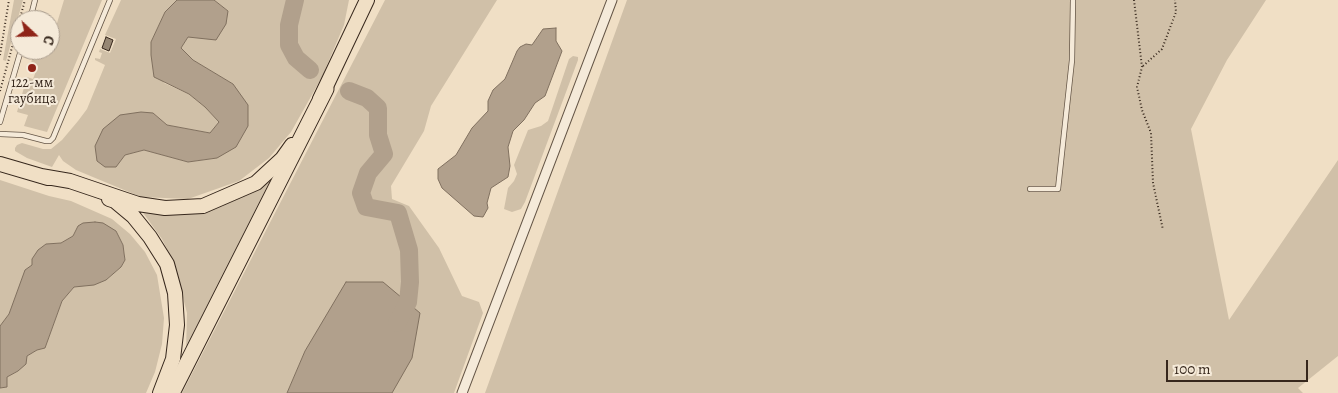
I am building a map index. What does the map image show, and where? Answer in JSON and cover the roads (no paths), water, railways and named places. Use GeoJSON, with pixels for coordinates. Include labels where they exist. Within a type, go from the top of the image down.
{"type":"FeatureCollection","features":[{"type":"Feature","properties":{"kind":"highway"},"geometry":{"type":"LineString","coordinates":[[172,393],[326,89]]}},
{"type":"Feature","properties":{"kind":"main road"},"geometry":{"type":"LineString","coordinates":[[41,176],[70,181],[138,204],[165,208],[203,206],[256,183],[282,159],[298,136],[326,89],[367,0]]}},
{"type":"Feature","properties":{"kind":"main road"},"geometry":{"type":"LineString","coordinates":[[0,164],[115,202],[133,216],[150,237],[168,264],[175,294],[177,325],[173,359],[160,393]]}},
{"type":"Feature","properties":{"kind":"street"},"geometry":{"type":"LineString","coordinates":[[462,393],[612,0]]}},
{"type":"Feature","properties":{"kind":"lane"},"geometry":{"type":"LineString","coordinates":[[0,134],[23,135],[46,142],[53,138],[110,0]]}},
{"type":"Feature","properties":{"kind":"lane"},"geometry":{"type":"LineString","coordinates":[[1030,189],[1058,189],[1072,60],[1072,0]]}},
{"type":"Feature","properties":{"kind":"lane"},"geometry":{"type":"LineString","coordinates":[[0,122],[18,60]]}},
{"type":"Feature","properties":{"kind":"waterway"},"geometry":{"type":"LineString","coordinates":[[295,0],[289,25],[289,45],[296,58],[310,70]]}},
{"type":"Feature","properties":{"kind":"waterway"},"geometry":{"type":"LineString","coordinates":[[349,91],[367,98],[378,108],[378,135],[384,154],[368,173],[361,193],[366,207],[398,213],[409,250],[410,282],[408,302],[397,323]]}},
{"type":"Feature","properties":{"kind":"place","name":"122-мм гаубица"},"geometry":{"type":"Point","coordinates":[32,68]}}]}
